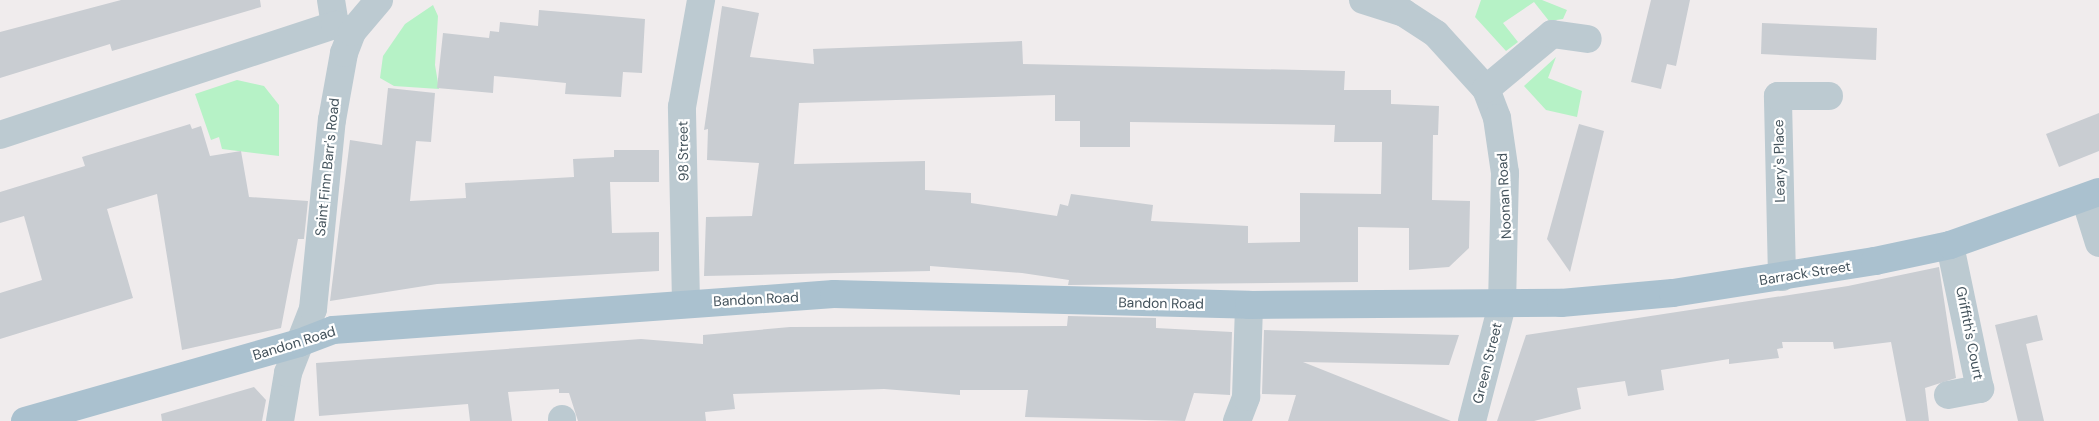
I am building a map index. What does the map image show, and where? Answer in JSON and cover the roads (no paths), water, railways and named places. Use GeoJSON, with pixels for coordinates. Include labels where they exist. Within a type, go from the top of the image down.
{"type":"FeatureCollection","features":[{"type":"Feature","properties":{"kind":"main road","name":"Barrack Street"},"geometry":{"type":"LineString","coordinates":[[1502,305],[1673,294],[1782,277],[1950,245],[2092,195]]}},
{"type":"Feature","properties":{"kind":"main road","name":"Bandon Road"},"geometry":{"type":"LineString","coordinates":[[25,421],[299,344],[333,330],[686,303],[911,294],[1249,305],[1502,305]]}},
{"type":"Feature","properties":{"kind":"street","name":"Saint Finn Barr's Road"},"geometry":{"type":"LineString","coordinates":[[280,421],[299,344],[313,309],[335,93],[339,19],[379,0]]}},
{"type":"Feature","properties":{"kind":"street","name":"98 Street"},"geometry":{"type":"LineString","coordinates":[[686,303],[682,107],[701,0]]}},
{"type":"Feature","properties":{"kind":"street","name":"Noonan Road"},"geometry":{"type":"LineString","coordinates":[[1363,0],[1421,22],[1486,89],[1497,118],[1505,173],[1502,305]]}},
{"type":"Feature","properties":{"kind":"street"},"geometry":{"type":"LineString","coordinates":[[0,135],[339,19]]}},
{"type":"Feature","properties":{"kind":"street"},"geometry":{"type":"LineString","coordinates":[[1486,89],[1552,34],[1588,39]]}},
{"type":"Feature","properties":{"kind":"street","name":"Leary's Place"},"geometry":{"type":"LineString","coordinates":[[1782,277],[1778,96],[1829,96]]}},
{"type":"Feature","properties":{"kind":"street"},"geometry":{"type":"LineString","coordinates":[[2092,195],[2099,243]]}},
{"type":"Feature","properties":{"kind":"street","name":"Griffith's Court"},"geometry":{"type":"LineString","coordinates":[[1948,395],[1980,389],[1950,245]]}},
{"type":"Feature","properties":{"kind":"street"},"geometry":{"type":"LineString","coordinates":[[1237,421],[1246,397],[1249,305]]}},
{"type":"Feature","properties":{"kind":"street","name":"Green Street"},"geometry":{"type":"LineString","coordinates":[[1472,421],[1502,305]]}}]}
